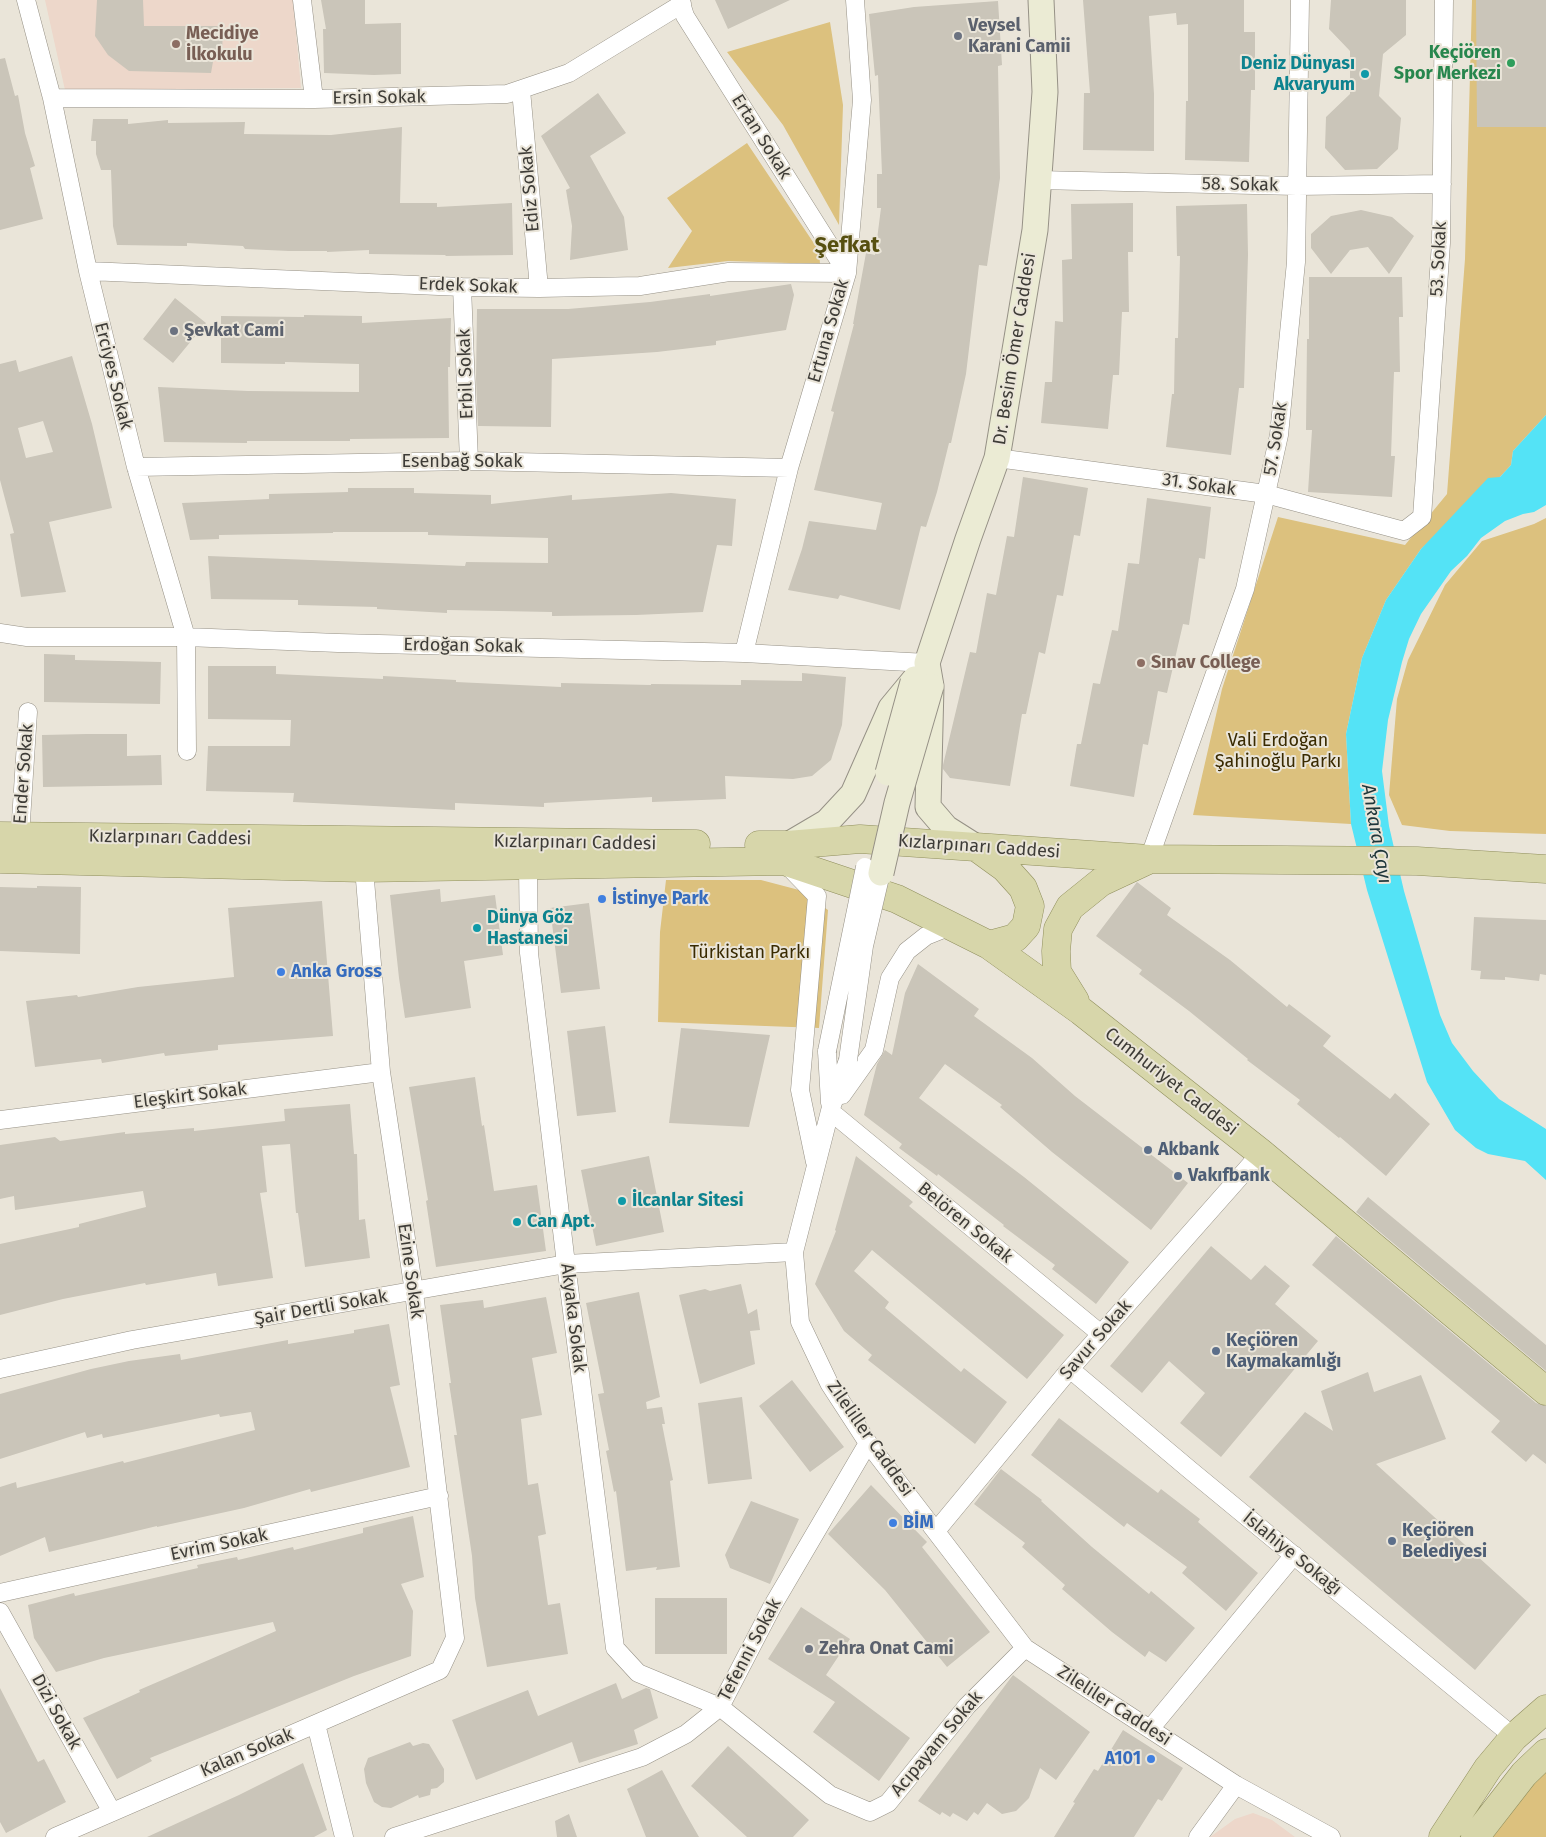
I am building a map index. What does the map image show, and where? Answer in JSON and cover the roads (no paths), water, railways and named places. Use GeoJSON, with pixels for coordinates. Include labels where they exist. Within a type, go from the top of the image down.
{"type":"FeatureCollection","features":[{"type":"Feature","properties":{"kind":"main road","name":"Dr. Besim Ömer Caddesi"},"geometry":{"type":"LineString","coordinates":[[786,853],[827,822],[853,794],[891,708],[924,677],[968,539],[997,458],[1035,230],[1044,92],[1042,0]]}},
{"type":"Feature","properties":{"kind":"main road"},"geometry":{"type":"LineString","coordinates":[[924,677],[928,807],[946,828],[1005,868],[1023,888],[1030,906],[1026,926],[1016,938],[989,944]]}},
{"type":"Feature","properties":{"kind":"main road"},"geometry":{"type":"LineString","coordinates":[[873,870],[897,803],[924,677]]}},
{"type":"Feature","properties":{"kind":"main road","name":"Kızlarpınarı Caddesi"},"geometry":{"type":"LineString","coordinates":[[10,836],[786,853],[897,899],[989,944]]}},
{"type":"Feature","properties":{"kind":"main road","name":"Kızlarpınarı Caddesi"},"geometry":{"type":"LineString","coordinates":[[0,859],[364,868],[528,865],[786,853],[860,838],[1149,859],[1402,861],[1546,869]]}},
{"type":"Feature","properties":{"kind":"main road"},"geometry":{"type":"LineString","coordinates":[[1081,1010],[1057,972],[1058,929],[1070,907],[1101,882],[1149,859]]}},
{"type":"Feature","properties":{"kind":"main road","name":"Cumhuriyet Caddesi"},"geometry":{"type":"LineString","coordinates":[[989,944],[1081,1010],[1261,1153],[1546,1391]]}},
{"type":"Feature","properties":{"kind":"main road"},"geometry":{"type":"LineString","coordinates":[[1443,1837],[1488,1768],[1514,1737],[1546,1709]]}},
{"type":"Feature","properties":{"kind":"main road"},"geometry":{"type":"LineString","coordinates":[[1475,1837],[1524,1774],[1546,1753]]}},
{"type":"Feature","properties":{"kind":"street","name":"Erciyes Sokak"},"geometry":{"type":"LineString","coordinates":[[26,0],[52,98],[88,271],[136,467],[186,637],[187,751]]}},
{"type":"Feature","properties":{"kind":"street"},"geometry":{"type":"LineString","coordinates":[[302,0],[314,99]]}},
{"type":"Feature","properties":{"kind":"street","name":"Ertuna Sokak"},"geometry":{"type":"LineString","coordinates":[[744,653],[789,468],[847,273],[862,100],[855,0]]}},
{"type":"Feature","properties":{"kind":"street","name":"57. Sokak"},"geometry":{"type":"LineString","coordinates":[[1149,859],[1245,589],[1280,435],[1296,262],[1300,0]]}},
{"type":"Feature","properties":{"kind":"street","name":"53. Sokak"},"geometry":{"type":"LineString","coordinates":[[1422,517],[1441,243],[1444,0]]}},
{"type":"Feature","properties":{"kind":"street","name":"Ersin Sokak"},"geometry":{"type":"LineString","coordinates":[[52,98],[314,99],[507,94],[569,73],[681,2]]}},
{"type":"Feature","properties":{"kind":"street","name":"Ertan Sokak"},"geometry":{"type":"LineString","coordinates":[[681,2],[685,16],[847,273]]}},
{"type":"Feature","properties":{"kind":"street","name":"Ediz Sokak"},"geometry":{"type":"LineString","coordinates":[[520,90],[539,288]]}},
{"type":"Feature","properties":{"kind":"street","name":"58. Sokak"},"geometry":{"type":"LineString","coordinates":[[1038,180],[1298,186],[1442,184]]}},
{"type":"Feature","properties":{"kind":"street","name":"Erdek Sokak"},"geometry":{"type":"LineString","coordinates":[[88,271],[462,287],[539,288],[640,286],[729,272],[847,273]]}},
{"type":"Feature","properties":{"kind":"street","name":"Erbil Sokak"},"geometry":{"type":"LineString","coordinates":[[462,287],[469,461]]}},
{"type":"Feature","properties":{"kind":"street","name":"31. Sokak"},"geometry":{"type":"LineString","coordinates":[[997,458],[1266,494],[1404,531],[1422,517]]}},
{"type":"Feature","properties":{"kind":"street","name":"Esenbağ Sokak"},"geometry":{"type":"LineString","coordinates":[[136,467],[469,461],[789,468]]}},
{"type":"Feature","properties":{"kind":"street","name":"Erdoğan Sokak"},"geometry":{"type":"LineString","coordinates":[[0,633],[27,637],[186,637],[338,643],[744,653],[924,677]]}},
{"type":"Feature","properties":{"kind":"street","name":"Ender Sokak"},"geometry":{"type":"LineString","coordinates":[[10,836],[28,712]]}},
{"type":"Feature","properties":{"kind":"street"},"geometry":{"type":"LineString","coordinates":[[786,853],[817,896],[800,1090],[816,1167]]}},
{"type":"Feature","properties":{"kind":"street","name":"Akyaka Sokak"},"geometry":{"type":"LineString","coordinates":[[528,865],[529,953],[615,1648],[638,1672],[720,1707]]}},
{"type":"Feature","properties":{"kind":"street","name":"Ezine Sokak"},"geometry":{"type":"LineString","coordinates":[[364,868],[380,1072],[414,1292],[455,1638],[440,1670]]}},
{"type":"Feature","properties":{"kind":"street"},"geometry":{"type":"LineString","coordinates":[[830,1111],[827,1051],[873,870]]}},
{"type":"Feature","properties":{"kind":"street"},"geometry":{"type":"LineString","coordinates":[[830,1111],[848,1060],[873,870]]}},
{"type":"Feature","properties":{"kind":"street"},"geometry":{"type":"LineString","coordinates":[[830,1111],[874,1050],[890,978],[907,950],[926,936],[951,926]]}},
{"type":"Feature","properties":{"kind":"street","name":"Eleşkirt Sokak"},"geometry":{"type":"LineString","coordinates":[[0,1120],[380,1072]]}},
{"type":"Feature","properties":{"kind":"street","name":"Zileliller Caddesi"},"geometry":{"type":"LineString","coordinates":[[830,1111],[794,1252],[800,1322],[829,1383],[868,1444],[936,1531]]}},
{"type":"Feature","properties":{"kind":"street","name":"Belören Sokak"},"geometry":{"type":"LineString","coordinates":[[830,1111],[1101,1334]]}},
{"type":"Feature","properties":{"kind":"street","name":"Savur Sokak"},"geometry":{"type":"LineString","coordinates":[[936,1531],[1070,1368],[1261,1153]]}},
{"type":"Feature","properties":{"kind":"street","name":"Şair Dertli Sokak"},"geometry":{"type":"LineString","coordinates":[[0,1369],[132,1340],[566,1264],[794,1252]]}},
{"type":"Feature","properties":{"kind":"street","name":"İslahiye Sokağı"},"geometry":{"type":"LineString","coordinates":[[1070,1368],[1514,1737]]}},
{"type":"Feature","properties":{"kind":"street","name":"Tefenni Sokak"},"geometry":{"type":"LineString","coordinates":[[394,1837],[642,1756],[686,1734],[720,1707],[773,1604],[868,1444]]}},
{"type":"Feature","properties":{"kind":"street","name":"Evrim Sokak"},"geometry":{"type":"LineString","coordinates":[[0,1593],[438,1496]]}},
{"type":"Feature","properties":{"kind":"street","name":"Zileliler Caddesi"},"geometry":{"type":"LineString","coordinates":[[936,1531],[1026,1648],[1236,1785],[1331,1837]]}},
{"type":"Feature","properties":{"kind":"street"},"geometry":{"type":"LineString","coordinates":[[1150,1729],[1294,1556]]}},
{"type":"Feature","properties":{"kind":"street","name":"Dizi Sokak"},"geometry":{"type":"LineString","coordinates":[[0,1612],[112,1812]]}},
{"type":"Feature","properties":{"kind":"street","name":"Acıpayam Sokak"},"geometry":{"type":"LineString","coordinates":[[720,1707],[830,1795],[870,1812],[888,1803],[967,1706],[1026,1648]]}},
{"type":"Feature","properties":{"kind":"street","name":"Kalan Sokak"},"geometry":{"type":"LineString","coordinates":[[55,1837],[440,1670]]}},
{"type":"Feature","properties":{"kind":"street"},"geometry":{"type":"LineString","coordinates":[[316,1724],[344,1837]]}},
{"type":"Feature","properties":{"kind":"street"},"geometry":{"type":"LineString","coordinates":[[1198,1837],[1236,1785]]}},
{"type":"Feature","properties":{"kind":"water","name":"Ankara Çayı"},"geometry":{"type":"Polygon","coordinates":[[[1546,415],[1546,505],[1534,512],[1505,521],[1481,538],[1467,556],[1451,571],[1421,614],[1409,639],[1402,662],[1388,720],[1382,771],[1389,826],[1404,891],[1440,1015],[1452,1043],[1473,1071],[1499,1099],[1546,1129],[1546,1180],[1525,1161],[1488,1154],[1476,1148],[1455,1130],[1427,1082],[1367,890],[1351,824],[1346,734],[1362,658],[1386,600],[1421,549],[1488,478],[1500,477],[1511,465],[1513,451],[1546,415]]]}},
{"type":"Feature","properties":{"kind":"place","name":"Veysel Karani Camii"},"geometry":{"type":"Point","coordinates":[958,36]}},
{"type":"Feature","properties":{"kind":"place","name":"Mecidiye İlkokulu"},"geometry":{"type":"Point","coordinates":[176,44]}},
{"type":"Feature","properties":{"kind":"place","name":"Keçiören Spor Merkezi"},"geometry":{"type":"Point","coordinates":[1511,63]}},
{"type":"Feature","properties":{"kind":"place","name":"Deniz Dünyası Akvaryum"},"geometry":{"type":"Point","coordinates":[1365,74]}},
{"type":"Feature","properties":{"kind":"place","name":"Şevkat Cami"},"geometry":{"type":"Point","coordinates":[174,331]}},
{"type":"Feature","properties":{"kind":"place","name":"Sınav College"},"geometry":{"type":"Point","coordinates":[1141,663]}},
{"type":"Feature","properties":{"kind":"place","name":"İstinye Park"},"geometry":{"type":"Point","coordinates":[602,899]}},
{"type":"Feature","properties":{"kind":"place","name":"Dünya Göz Hastanesi"},"geometry":{"type":"Point","coordinates":[477,928]}},
{"type":"Feature","properties":{"kind":"place","name":"Anka Gross"},"geometry":{"type":"Point","coordinates":[281,972]}},
{"type":"Feature","properties":{"kind":"place","name":"Akbank"},"geometry":{"type":"Point","coordinates":[1148,1150]}},
{"type":"Feature","properties":{"kind":"place","name":"Vakıfbank"},"geometry":{"type":"Point","coordinates":[1178,1176]}},
{"type":"Feature","properties":{"kind":"place","name":"İlcanlar Sitesi"},"geometry":{"type":"Point","coordinates":[622,1201]}},
{"type":"Feature","properties":{"kind":"place","name":"Can Apt."},"geometry":{"type":"Point","coordinates":[517,1222]}},
{"type":"Feature","properties":{"kind":"place","name":"Keçiören Kaymakamlığı"},"geometry":{"type":"Point","coordinates":[1216,1351]}},
{"type":"Feature","properties":{"kind":"place","name":"BİM"},"geometry":{"type":"Point","coordinates":[893,1523]}},
{"type":"Feature","properties":{"kind":"place","name":"Keçiören Belediyesi"},"geometry":{"type":"Point","coordinates":[1392,1541]}},
{"type":"Feature","properties":{"kind":"place","name":"Zehra Onat Cami"},"geometry":{"type":"Point","coordinates":[809,1649]}},
{"type":"Feature","properties":{"kind":"place","name":"A101"},"geometry":{"type":"Point","coordinates":[1151,1759]}},
{"type":"Feature","properties":{"kind":"district","name":"Şefkat"},"geometry":{"type":"Point","coordinates":[847,246]}},
{"type":"Feature","properties":{"kind":"park label","name":"Vali Erdoğan Şahinoğlu Parkı"},"geometry":{"type":"Point","coordinates":[1278,751]}},
{"type":"Feature","properties":{"kind":"park label","name":"Türkistan Parkı"},"geometry":{"type":"Point","coordinates":[750,953]}}]}
